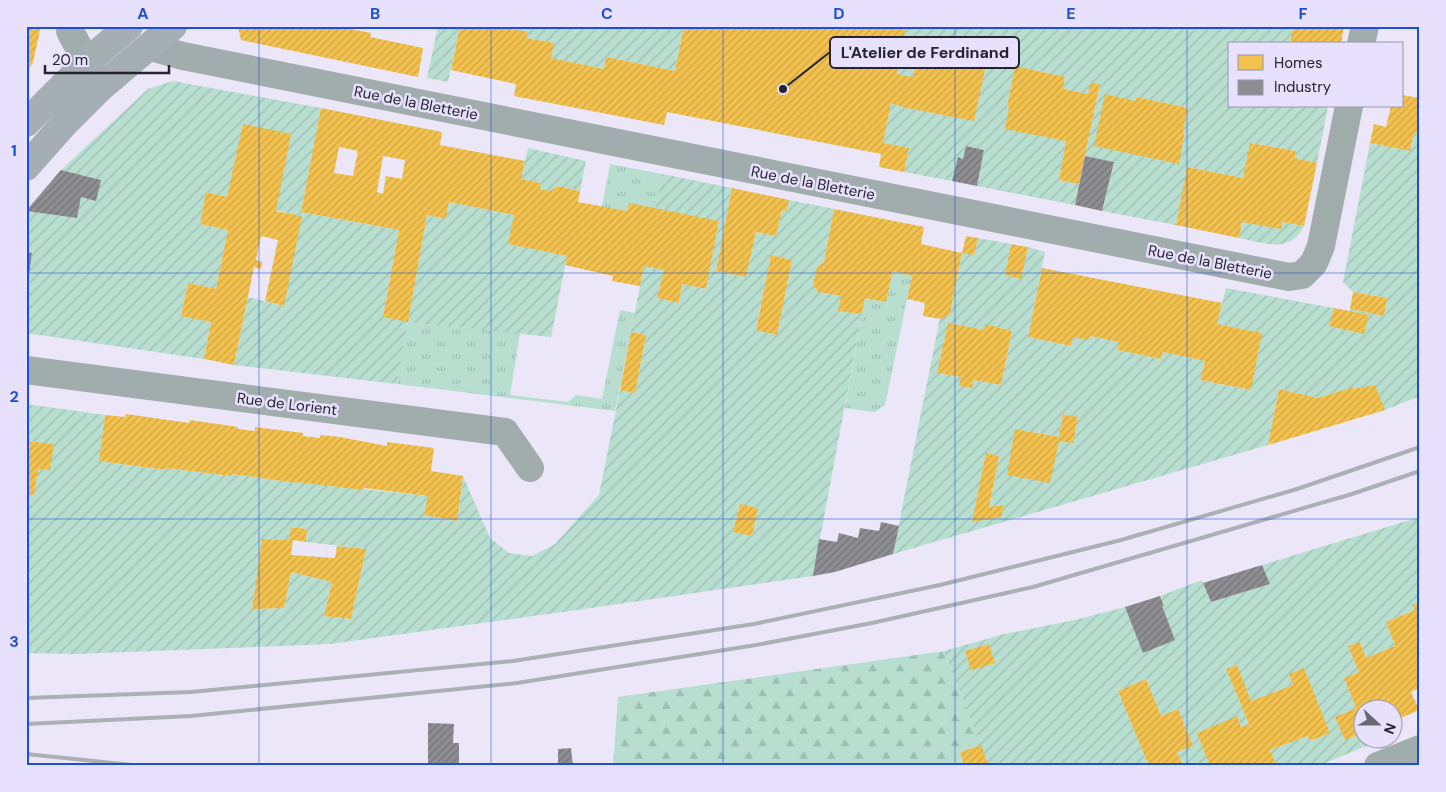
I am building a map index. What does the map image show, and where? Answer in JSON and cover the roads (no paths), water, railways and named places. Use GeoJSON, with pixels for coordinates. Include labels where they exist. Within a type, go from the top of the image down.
{"type":"FeatureCollection","features":[{"type":"Feature","properties":{"kind":"main road"},"geometry":{"type":"LineString","coordinates":[[26,123],[87,62],[129,26]]}},
{"type":"Feature","properties":{"kind":"main road"},"geometry":{"type":"LineString","coordinates":[[26,167],[64,123],[100,88],[151,47],[173,26]]}},
{"type":"Feature","properties":{"kind":"street"},"geometry":{"type":"LineString","coordinates":[[71,26],[70,30],[100,88]]}},
{"type":"Feature","properties":{"kind":"street"},"geometry":{"type":"LineString","coordinates":[[1361,42],[1365,26]]}},
{"type":"Feature","properties":{"kind":"street","name":"Rue de la Bletterie"},"geometry":{"type":"LineString","coordinates":[[151,47],[212,62],[1290,277],[1302,275],[1314,262],[1321,246],[1349,108]]}},
{"type":"Feature","properties":{"kind":"street","name":"Rue de Lorient"},"geometry":{"type":"LineString","coordinates":[[26,370],[505,432],[530,468]]}},
{"type":"Feature","properties":{"kind":"street"},"geometry":{"type":"LineString","coordinates":[[1378,766],[1420,749]]}},
{"type":"Feature","properties":{"kind":"railway"},"geometry":{"type":"LineString","coordinates":[[26,698],[191,692],[513,661],[754,624],[940,585],[1121,540],[1297,489],[1420,447]]}},
{"type":"Feature","properties":{"kind":"railway"},"geometry":{"type":"LineString","coordinates":[[26,724],[191,716],[517,683],[756,645],[872,623],[1033,587],[1352,494],[1420,471]]}},
{"type":"Feature","properties":{"kind":"railway"},"geometry":{"type":"LineString","coordinates":[[26,754],[142,766]]}},
{"type":"Feature","properties":{"kind":"place","name":"L'Atelier de Ferdinand"},"geometry":{"type":"Point","coordinates":[783,89]}}]}
